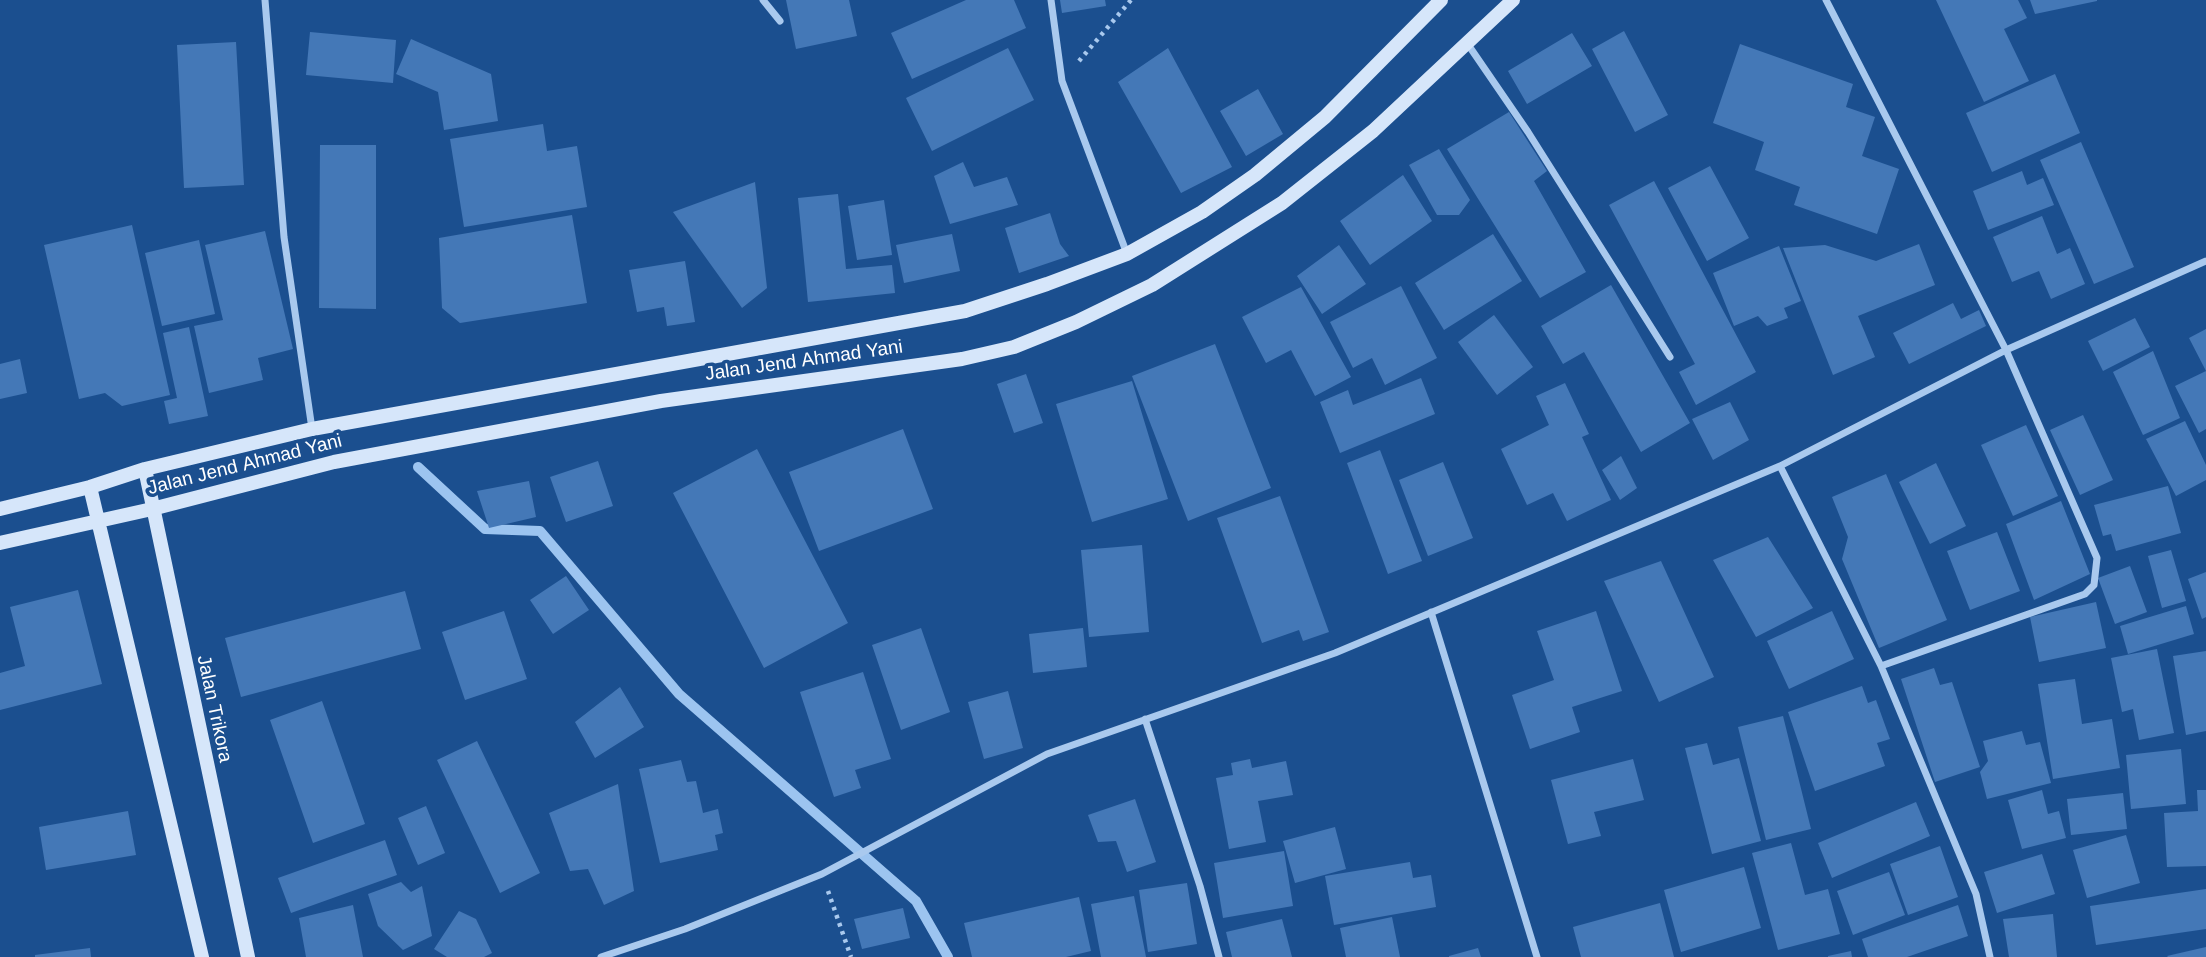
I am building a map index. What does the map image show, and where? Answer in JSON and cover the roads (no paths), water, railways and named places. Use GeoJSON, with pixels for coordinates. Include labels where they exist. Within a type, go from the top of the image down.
{"type":"FeatureCollection","features":[{"type":"Feature","properties":{"kind":"main road","name":"Jalan Jend Ahmad Yani"},"geometry":{"type":"LineString","coordinates":[[0,509],[90,487],[145,469],[312,429],[965,310],[1127,254],[1202,212],[1265,166],[1325,117],[1441,0]]}},
{"type":"Feature","properties":{"kind":"main road","name":"Jalan Jend Ahmad Yani"},"geometry":{"type":"LineString","coordinates":[[0,543],[152,509],[334,462],[661,401],[962,359],[1014,346],[1076,322],[1152,285],[1226,241],[1282,203],[1373,131],[1513,0]]}},
{"type":"Feature","properties":{"kind":"main road","name":"Jalan Trikora"},"geometry":{"type":"LineString","coordinates":[[145,469],[248,957]]}},
{"type":"Feature","properties":{"kind":"main road"},"geometry":{"type":"LineString","coordinates":[[90,487],[202,957]]}},
{"type":"Feature","properties":{"kind":"street"},"geometry":{"type":"LineString","coordinates":[[265,0],[284,237],[312,429]]}},
{"type":"Feature","properties":{"kind":"street"},"geometry":{"type":"LineString","coordinates":[[763,0],[780,21]]}},
{"type":"Feature","properties":{"kind":"street"},"geometry":{"type":"LineString","coordinates":[[1051,0],[1062,81],[1127,254]]}},
{"type":"Feature","properties":{"kind":"street"},"geometry":{"type":"LineString","coordinates":[[1826,0],[2006,350],[2097,558],[2094,585],[2085,594],[1881,666]]}},
{"type":"Feature","properties":{"kind":"street"},"geometry":{"type":"LineString","coordinates":[[1467,42],[1528,132],[1670,357]]}},
{"type":"Feature","properties":{"kind":"street"},"geometry":{"type":"LineString","coordinates":[[601,957],[685,929],[822,874],[1047,754],[1335,653],[1780,467],[2006,350],[2206,261]]}},
{"type":"Feature","properties":{"kind":"street"},"geometry":{"type":"LineString","coordinates":[[1780,467],[1881,666],[1976,894],[1990,957]]}},
{"type":"Feature","properties":{"kind":"street"},"geometry":{"type":"LineString","coordinates":[[1431,612],[1537,957]]}},
{"type":"Feature","properties":{"kind":"street"},"geometry":{"type":"LineString","coordinates":[[1145,719],[1200,886],[1219,957]]}},
{"type":"Feature","properties":{"kind":"waterway"},"geometry":{"type":"LineString","coordinates":[[418,467],[485,529],[540,531],[679,694],[916,901],[948,957]]}}]}
